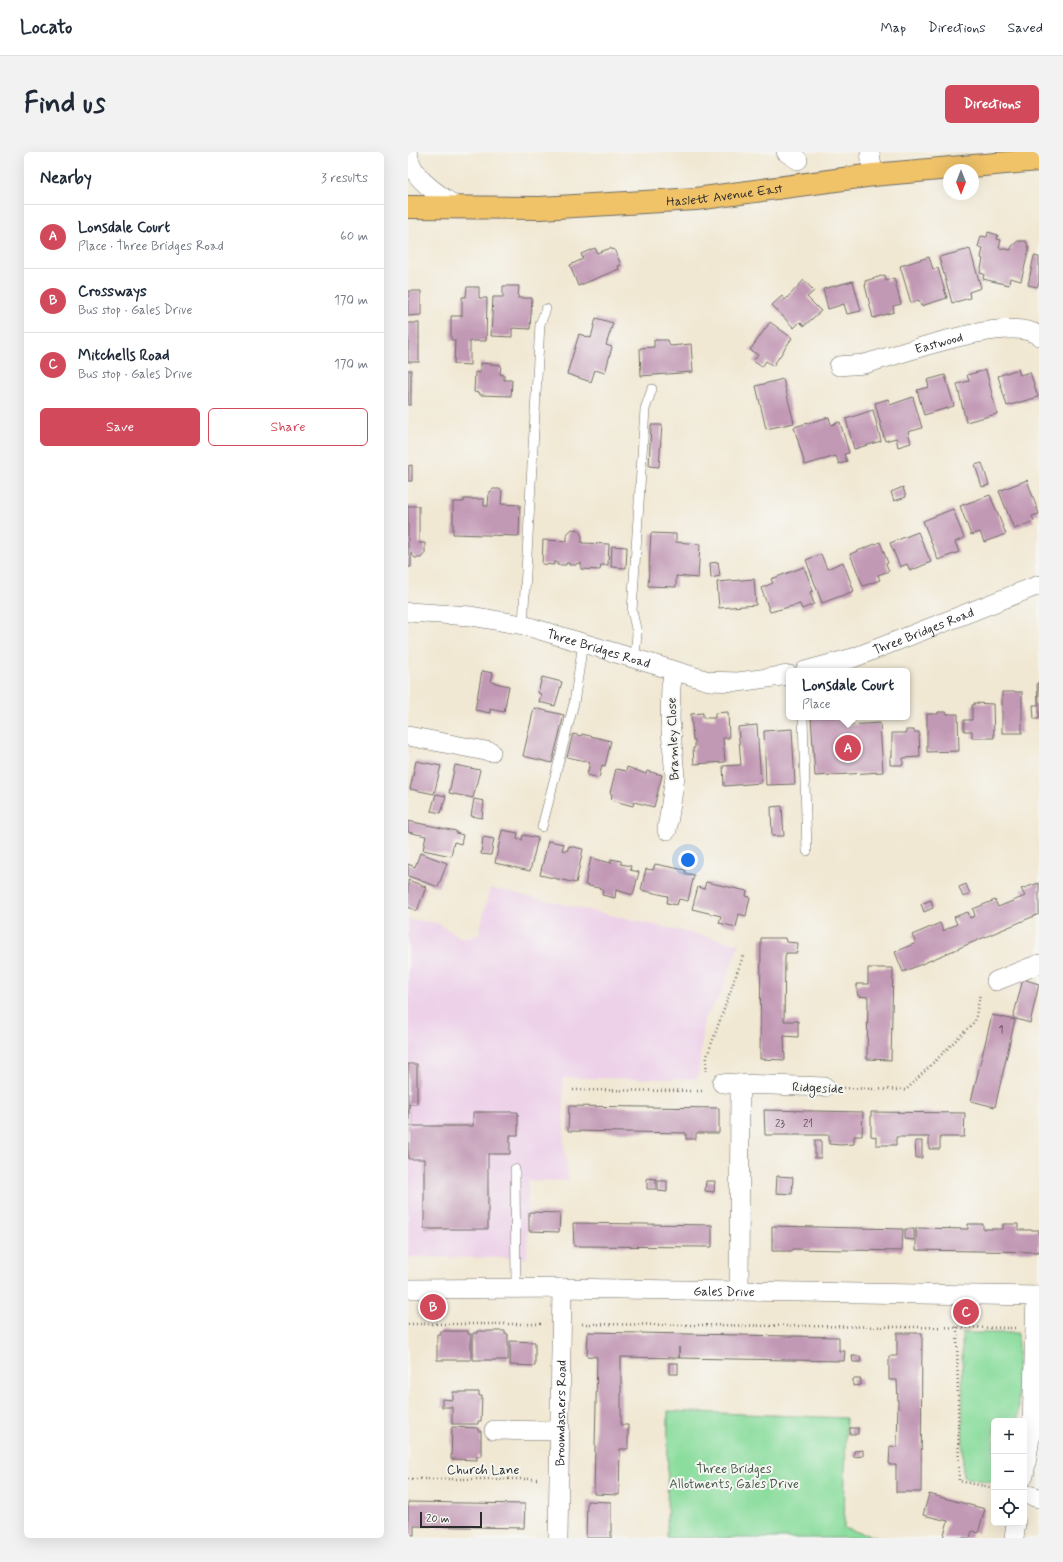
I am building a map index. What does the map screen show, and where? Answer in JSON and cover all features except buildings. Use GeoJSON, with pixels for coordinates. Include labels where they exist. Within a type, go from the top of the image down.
{"type":"FeatureCollection","features":[{"type":"Feature","properties":{"kind":"main road","name":"Haslett Avenue East"},"geometry":{"type":"LineString","coordinates":[[408,207],[455,206],[540,208],[696,199],[873,175],[1039,160]]}},
{"type":"Feature","properties":{"kind":"street"},"geometry":{"type":"LineString","coordinates":[[870,152],[873,175]]}},
{"type":"Feature","properties":{"kind":"street"},"geometry":{"type":"LineString","coordinates":[[408,158],[419,178],[455,206]]}},
{"type":"Feature","properties":{"kind":"street","name":"Eastwood"},"geometry":{"type":"LineString","coordinates":[[839,366],[862,364],[990,330],[1014,328],[1039,336]]}},
{"type":"Feature","properties":{"kind":"street","name":"Three Bridges Road"},"geometry":{"type":"LineString","coordinates":[[816,668],[853,658],[1039,585]]}},
{"type":"Feature","properties":{"kind":"street","name":"Three Bridges Road"},"geometry":{"type":"LineString","coordinates":[[408,612],[471,616],[523,625],[635,658],[674,672],[709,680],[738,682],[786,675]]}},
{"type":"Feature","properties":{"kind":"street","name":"Bramley Close"},"geometry":{"type":"LineString","coordinates":[[667,830],[675,777],[670,719],[671,686],[674,672]]}},
{"type":"Feature","properties":{"kind":"street"},"geometry":{"type":"LineString","coordinates":[[408,736],[491,752]]}},
{"type":"Feature","properties":{"kind":"street"},"geometry":{"type":"LineString","coordinates":[[996,981],[1039,964]]}},
{"type":"Feature","properties":{"kind":"street","name":"Ridgeside"},"geometry":{"type":"LineString","coordinates":[[713,1083],[825,1087]]}},
{"type":"Feature","properties":{"kind":"street"},"geometry":{"type":"LineString","coordinates":[[739,1290],[740,1084]]}},
{"type":"Feature","properties":{"kind":"street","name":"Gales Drive"},"geometry":{"type":"LineString","coordinates":[[408,1289],[562,1288],[1038,1296]]}},
{"type":"Feature","properties":{"kind":"street","name":"Broomdashers Road"},"geometry":{"type":"LineString","coordinates":[[558,1538],[562,1288]]}},
{"type":"Feature","properties":{"kind":"street"},"geometry":{"type":"LineString","coordinates":[[1027,1457],[1032,1425],[1035,1329],[1038,1296]]}},
{"type":"Feature","properties":{"kind":"street"},"geometry":{"type":"LineString","coordinates":[[494,1430],[560,1431]]}},
{"type":"Feature","properties":{"kind":"street"},"geometry":{"type":"LineString","coordinates":[[1027,1495],[1039,1498]]}},
{"type":"Feature","properties":{"kind":"street"},"geometry":{"type":"LineString","coordinates":[[1014,1538],[1016,1526]]}},
{"type":"Feature","properties":{"kind":"lane"},"geometry":{"type":"LineString","coordinates":[[523,625],[540,324],[546,309]]}},
{"type":"Feature","properties":{"kind":"lane"},"geometry":{"type":"LineString","coordinates":[[635,658],[637,633],[632,611],[645,409],[652,389]]}},
{"type":"Feature","properties":{"kind":"lane"},"geometry":{"type":"LineString","coordinates":[[542,827],[574,703],[583,642]]}},
{"type":"Feature","properties":{"kind":"lane"},"geometry":{"type":"LineString","coordinates":[[803,720],[808,851]]}},
{"type":"Feature","properties":{"kind":"lane"},"geometry":{"type":"LineString","coordinates":[[515,1169],[516,1288]]}},
{"type":"Feature","properties":{"kind":"path"},"geometry":{"type":"LineString","coordinates":[[573,1090],[705,1091],[713,1083],[707,1056],[743,956]]}},
{"type":"Feature","properties":{"kind":"path","name":"Ridgeside"},"geometry":{"type":"LineString","coordinates":[[825,1087],[906,1090],[975,1021],[982,983],[996,981]]}},
{"type":"Feature","properties":{"kind":"path"},"geometry":{"type":"LineString","coordinates":[[408,1324],[957,1327],[1035,1329]]}},
{"type":"Feature","properties":{"kind":"path"},"geometry":{"type":"LineString","coordinates":[[957,1327],[959,1481],[991,1487]]}},
{"type":"Feature","properties":{"kind":"path","name":"Church Lane"},"geometry":{"type":"LineString","coordinates":[[408,1479],[559,1479]]}},
{"type":"Feature","properties":{"kind":"shaded area"},"geometry":{"type":"Polygon","coordinates":[[[490,888],[739,944],[721,994],[704,1019],[698,1079],[563,1078],[564,1144],[569,1180],[528,1181],[527,1258],[408,1257],[408,919],[437,923],[460,937],[470,938],[479,934],[490,888]]]}},
{"type":"Feature","properties":{"kind":"green space"},"geometry":{"type":"Polygon","coordinates":[[[962,1333],[1018,1333],[1018,1418],[991,1418],[991,1482],[963,1477],[962,1333]]]}},
{"type":"Feature","properties":{"kind":"green space","name":"Three Bridges Allotments, Gales Drive"},"geometry":{"type":"Polygon","coordinates":[[[668,1411],[846,1418],[844,1528],[878,1538],[667,1538],[668,1411]]]}},
{"type":"Feature","properties":{"kind":"place","name":"Lonsdale Court"},"geometry":{"type":"Point","coordinates":[848,748]}},
{"type":"Feature","properties":{"kind":"place","name":"Crossways"},"geometry":{"type":"Point","coordinates":[433,1307]}},
{"type":"Feature","properties":{"kind":"place","name":"Mitchells Road"},"geometry":{"type":"Point","coordinates":[966,1312]}}]}
